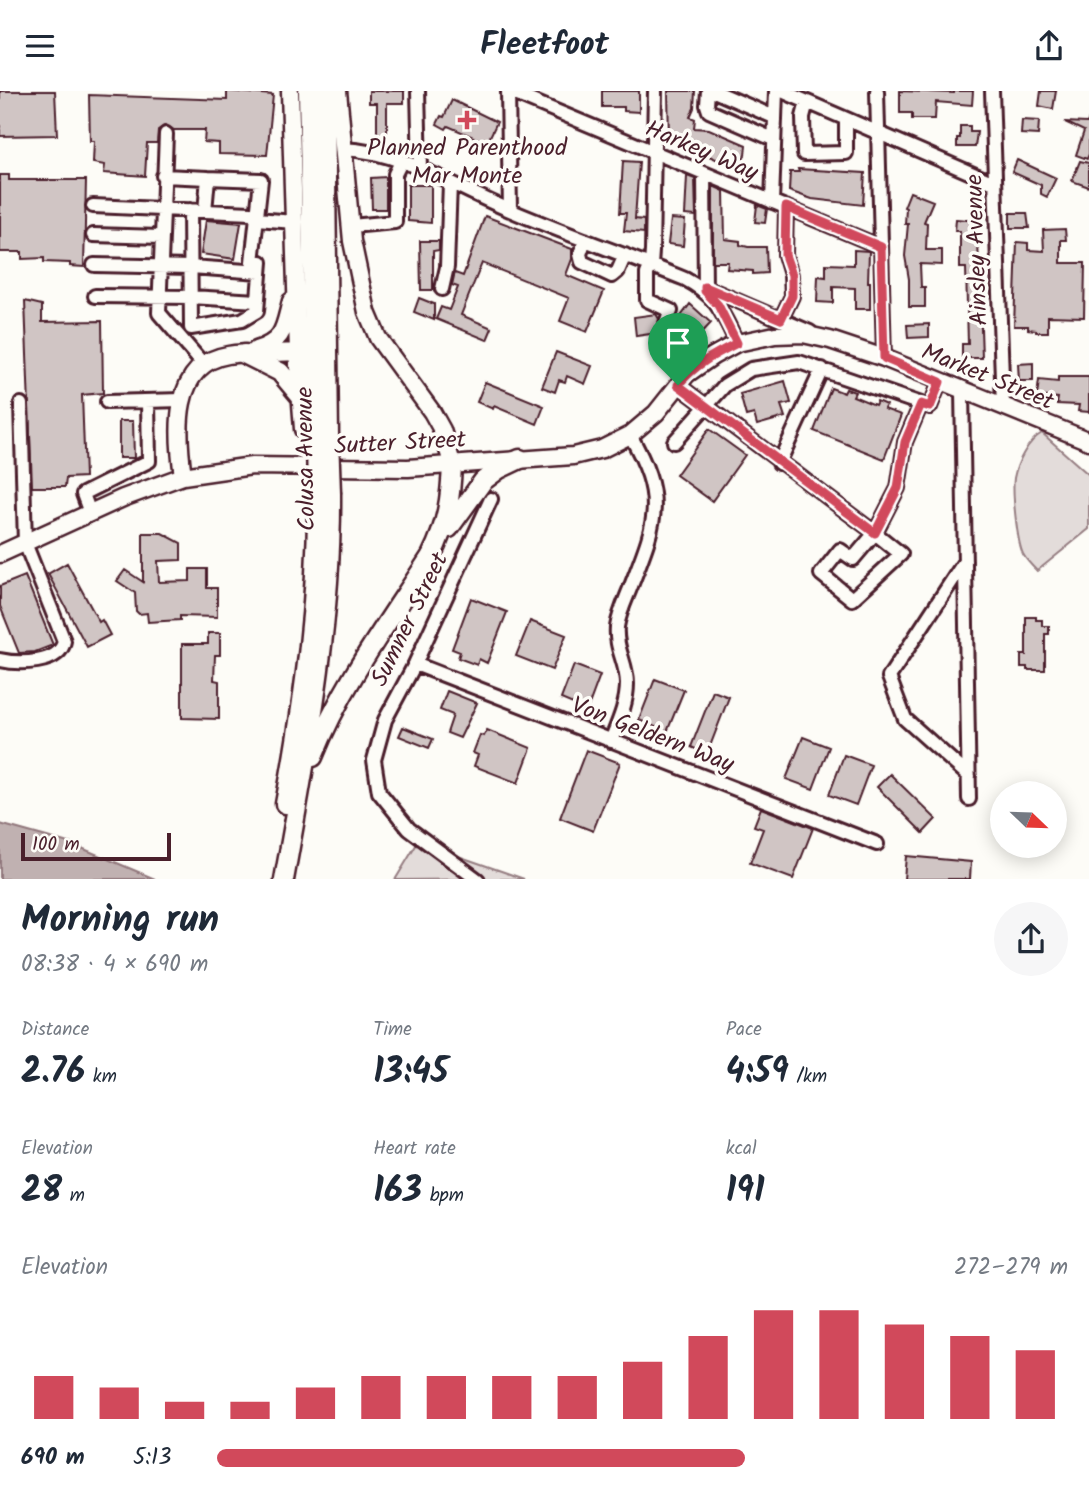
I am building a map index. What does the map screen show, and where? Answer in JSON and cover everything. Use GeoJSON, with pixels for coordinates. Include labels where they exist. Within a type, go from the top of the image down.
{"type":"FeatureCollection","features":[{"type":"Feature","properties":{"kind":"highway","name":"Colusa Avenue"},"geometry":{"type":"LineString","coordinates":[[288,822],[309,651],[319,495],[308,91]]}},
{"type":"Feature","properties":{"kind":"highway","name":"Colusa Avenue"},"geometry":{"type":"LineString","coordinates":[[317,438],[325,91]]}},
{"type":"Feature","properties":{"kind":"highway"},"geometry":{"type":"LineString","coordinates":[[298,352],[302,399],[317,438]]}},
{"type":"Feature","properties":{"kind":"highway"},"geometry":{"type":"LineString","coordinates":[[244,353],[280,372],[302,399]]}},
{"type":"Feature","properties":{"kind":"highway"},"geometry":{"type":"LineString","coordinates":[[298,803],[316,750],[339,701],[440,539],[484,481],[499,469],[520,459]]}},
{"type":"Feature","properties":{"kind":"highway"},"geometry":{"type":"LineString","coordinates":[[440,539],[449,509],[452,463]]}},
{"type":"Feature","properties":{"kind":"highway","name":"Colusa Avenue"},"geometry":{"type":"LineString","coordinates":[[288,822],[298,803],[325,631],[330,564],[319,495]]}},
{"type":"Feature","properties":{"kind":"highway"},"geometry":{"type":"LineString","coordinates":[[272,879],[288,822]]}},
{"type":"Feature","properties":{"kind":"highway"},"geometry":{"type":"LineString","coordinates":[[284,879],[288,822]]}},
{"type":"Feature","properties":{"kind":"main road","name":"Colusa Avenue"},"geometry":{"type":"LineString","coordinates":[[290,91],[298,352]]}},
{"type":"Feature","properties":{"kind":"main road"},"geometry":{"type":"LineString","coordinates":[[338,91],[351,226],[367,312],[378,338],[437,421],[452,463]]}},
{"type":"Feature","properties":{"kind":"main road"},"geometry":{"type":"LineString","coordinates":[[244,353],[271,345],[279,338],[284,331],[295,284]]}},
{"type":"Feature","properties":{"kind":"main road","name":"Market Street"},"geometry":{"type":"LineString","coordinates":[[737,343],[775,335],[803,334],[830,340],[884,358],[1089,441]]}},
{"type":"Feature","properties":{"kind":"main road","name":"Sutter Street"},"geometry":{"type":"LineString","coordinates":[[0,554],[123,498],[183,476],[252,466],[408,468],[573,456],[602,449],[630,435],[656,413],[683,379],[713,356],[737,343]]}},
{"type":"Feature","properties":{"kind":"main road"},"geometry":{"type":"LineString","coordinates":[[183,476],[179,446],[182,400],[194,374],[204,364],[227,355],[298,352]]}},
{"type":"Feature","properties":{"kind":"street"},"geometry":{"type":"LineString","coordinates":[[418,91],[420,169]]}},
{"type":"Feature","properties":{"kind":"street"},"geometry":{"type":"LineString","coordinates":[[508,91],[510,210]]}},
{"type":"Feature","properties":{"kind":"street","name":"Harkey Way"},"geometry":{"type":"LineString","coordinates":[[508,91],[881,247]]}},
{"type":"Feature","properties":{"kind":"street"},"geometry":{"type":"LineString","coordinates":[[655,91],[651,265],[647,274],[647,300],[671,311],[665,321],[666,339],[674,361],[683,379],[706,407],[875,533],[901,554],[852,599],[821,574],[839,550],[853,559],[875,533],[898,488],[905,442],[921,404]]}},
{"type":"Feature","properties":{"kind":"street"},"geometry":{"type":"LineString","coordinates":[[708,91],[709,111],[774,139]]}},
{"type":"Feature","properties":{"kind":"street"},"geometry":{"type":"LineString","coordinates":[[714,91],[774,117]]}},
{"type":"Feature","properties":{"kind":"street"},"geometry":{"type":"LineString","coordinates":[[772,202],[776,91]]}},
{"type":"Feature","properties":{"kind":"street"},"geometry":{"type":"LineString","coordinates":[[782,91],[994,183]]}},
{"type":"Feature","properties":{"kind":"street"},"geometry":{"type":"LineString","coordinates":[[877,91],[884,358]]}},
{"type":"Feature","properties":{"kind":"street","name":"Ainsley Avenue"},"geometry":{"type":"LineString","coordinates":[[992,91],[1003,407]]}},
{"type":"Feature","properties":{"kind":"street"},"geometry":{"type":"LineString","coordinates":[[807,102],[803,117],[804,154],[846,153],[846,120]]}},
{"type":"Feature","properties":{"kind":"street"},"geometry":{"type":"LineString","coordinates":[[166,134],[159,313],[204,364]]}},
{"type":"Feature","properties":{"kind":"street","name":"Market Street"},"geometry":{"type":"LineString","coordinates":[[343,149],[376,152],[420,169],[510,210],[651,265],[830,340]]}},
{"type":"Feature","properties":{"kind":"street"},"geometry":{"type":"LineString","coordinates":[[351,226],[395,222],[395,174],[401,162]]}},
{"type":"Feature","properties":{"kind":"street"},"geometry":{"type":"LineString","coordinates":[[704,173],[705,289]]}},
{"type":"Feature","properties":{"kind":"street"},"geometry":{"type":"LineString","coordinates":[[163,176],[261,180],[252,262],[261,262],[257,311],[242,320],[191,328],[190,210]]}},
{"type":"Feature","properties":{"kind":"street"},"geometry":{"type":"LineString","coordinates":[[205,211],[208,178]]}},
{"type":"Feature","properties":{"kind":"street"},"geometry":{"type":"LineString","coordinates":[[442,289],[447,267],[450,183]]}},
{"type":"Feature","properties":{"kind":"street"},"geometry":{"type":"LineString","coordinates":[[93,206],[251,213],[257,219],[294,222]]}},
{"type":"Feature","properties":{"kind":"street"},"geometry":{"type":"LineString","coordinates":[[781,319],[792,296],[792,275],[785,255],[786,207]]}},
{"type":"Feature","properties":{"kind":"street"},"geometry":{"type":"LineString","coordinates":[[93,235],[161,237]]}},
{"type":"Feature","properties":{"kind":"street"},"geometry":{"type":"LineString","coordinates":[[585,240],[580,254],[582,263],[612,276],[618,271],[625,255]]}},
{"type":"Feature","properties":{"kind":"street"},"geometry":{"type":"LineString","coordinates":[[94,265],[260,272]]}},
{"type":"Feature","properties":{"kind":"street","name":"Market Street"},"geometry":{"type":"LineString","coordinates":[[705,289],[718,305],[737,343]]}},
{"type":"Feature","properties":{"kind":"street"},"geometry":{"type":"LineString","coordinates":[[95,296],[257,301]]}},
{"type":"Feature","properties":{"kind":"street"},"geometry":{"type":"LineString","coordinates":[[674,442],[724,385],[751,369],[799,362],[930,407],[940,382]]}},
{"type":"Feature","properties":{"kind":"street"},"geometry":{"type":"LineString","coordinates":[[779,463],[822,369]]}},
{"type":"Feature","properties":{"kind":"street"},"geometry":{"type":"LineString","coordinates":[[962,391],[969,799]]}},
{"type":"Feature","properties":{"kind":"street"},"geometry":{"type":"LineString","coordinates":[[107,402],[182,400]]}},
{"type":"Feature","properties":{"kind":"street"},"geometry":{"type":"LineString","coordinates":[[90,513],[83,494],[149,461],[148,401]]}},
{"type":"Feature","properties":{"kind":"street"},"geometry":{"type":"LineString","coordinates":[[0,660],[30,664],[58,653],[64,641],[25,543],[21,404]]}},
{"type":"Feature","properties":{"kind":"street"},"geometry":{"type":"LineString","coordinates":[[611,741],[624,707],[627,684],[616,642],[618,622],[654,523],[653,488],[645,461],[630,435]]}},
{"type":"Feature","properties":{"kind":"street","name":"Sumner Street"},"geometry":{"type":"LineString","coordinates":[[477,879],[410,829],[379,792],[374,760],[385,720],[415,664],[491,499]]}},
{"type":"Feature","properties":{"kind":"street"},"geometry":{"type":"LineString","coordinates":[[965,561],[890,677],[905,719],[969,776]]}},
{"type":"Feature","properties":{"kind":"street","name":"Von Geldern Way"},"geometry":{"type":"LineString","coordinates":[[415,664],[877,844]]}},
{"type":"Feature","properties":{"kind":"shaded area"},"geometry":{"type":"Polygon","coordinates":[[[1042,433],[1089,475],[1089,529],[1037,571],[1021,548],[1014,478],[1020,459],[1032,441],[1042,433]]]}},
{"type":"Feature","properties":{"kind":"shaded area"},"geometry":{"type":"Polygon","coordinates":[[[0,824],[72,844],[155,879],[0,879],[0,824]]]}},
{"type":"Feature","properties":{"kind":"shaded area"},"geometry":{"type":"Polygon","coordinates":[[[418,842],[524,879],[396,879],[418,842]]]}},
{"type":"Feature","properties":{"kind":"building"},"geometry":{"type":"Polygon","coordinates":[[[0,91],[55,91],[57,135],[0,136],[0,91]]]}},
{"type":"Feature","properties":{"kind":"building"},"geometry":{"type":"Polygon","coordinates":[[[227,91],[273,95],[267,155],[219,154],[219,143],[204,142],[205,130],[174,130],[166,125],[158,130],[157,143],[147,143],[145,176],[104,173],[105,165],[93,163],[94,141],[90,141],[89,95],[227,100],[227,91]]]}},
{"type":"Feature","properties":{"kind":"building"},"geometry":{"type":"Polygon","coordinates":[[[369,91],[404,91],[404,103],[387,103],[387,138],[377,138],[377,103],[369,103],[369,91]]]}},
{"type":"Feature","properties":{"kind":"building"},"geometry":{"type":"Polygon","coordinates":[[[602,91],[639,91],[639,112],[624,111],[624,107],[602,107],[602,91]]]}},
{"type":"Feature","properties":{"kind":"building"},"geometry":{"type":"Polygon","coordinates":[[[668,91],[695,91],[694,108],[690,117],[695,119],[694,128],[709,129],[746,145],[739,169],[695,150],[695,143],[669,139],[668,91]]]}},
{"type":"Feature","properties":{"kind":"building"},"geometry":{"type":"Polygon","coordinates":[[[900,91],[973,91],[972,105],[936,102],[935,119],[912,119],[912,113],[900,113],[900,91]]]}},
{"type":"Feature","properties":{"kind":"building"},"geometry":{"type":"Polygon","coordinates":[[[1041,91],[1056,91],[1053,109],[1039,106],[1041,91]]]}},
{"type":"Feature","properties":{"kind":"building","name":"Planned Parenthood Mar Monte"},"geometry":{"type":"Polygon","coordinates":[[[452,100],[497,122],[487,143],[437,124],[441,116],[444,117],[452,100]]]}},
{"type":"Feature","properties":{"kind":"building"},"geometry":{"type":"Polygon","coordinates":[[[1089,119],[1087,159],[1076,155],[1084,131],[1065,122],[1087,123],[1089,119]]]}},
{"type":"Feature","properties":{"kind":"building"},"geometry":{"type":"Polygon","coordinates":[[[1022,120],[1039,121],[1038,135],[1021,134],[1022,120]]]}},
{"type":"Feature","properties":{"kind":"building"},"geometry":{"type":"Polygon","coordinates":[[[960,126],[970,126],[970,132],[977,132],[975,147],[957,147],[960,126]]]}},
{"type":"Feature","properties":{"kind":"building"},"geometry":{"type":"Polygon","coordinates":[[[1017,160],[1056,178],[1047,197],[1041,194],[1041,185],[1012,172],[1017,160]]]}},
{"type":"Feature","properties":{"kind":"building"},"geometry":{"type":"Polygon","coordinates":[[[623,161],[639,162],[635,219],[644,220],[644,233],[624,231],[626,213],[620,213],[623,161]]]}},
{"type":"Feature","properties":{"kind":"building"},"geometry":{"type":"Polygon","coordinates":[[[1080,161],[1089,163],[1089,187],[1072,181],[1080,161]]]}},
{"type":"Feature","properties":{"kind":"building"},"geometry":{"type":"Polygon","coordinates":[[[798,169],[865,173],[863,205],[812,199],[789,191],[790,172],[799,172],[798,169]]]}},
{"type":"Feature","properties":{"kind":"building"},"geometry":{"type":"Polygon","coordinates":[[[0,175],[9,175],[9,180],[86,180],[84,267],[70,266],[70,263],[44,262],[44,258],[22,259],[22,252],[0,252],[0,175]]]}},
{"type":"Feature","properties":{"kind":"building"},"geometry":{"type":"Polygon","coordinates":[[[687,176],[695,179],[696,216],[685,215],[687,176]]]}},
{"type":"Feature","properties":{"kind":"building"},"geometry":{"type":"Polygon","coordinates":[[[386,177],[386,209],[372,209],[371,178],[386,177]]]}},
{"type":"Feature","properties":{"kind":"building"},"geometry":{"type":"Polygon","coordinates":[[[408,185],[431,185],[431,223],[408,221],[408,185]]]}},
{"type":"Feature","properties":{"kind":"building"},"geometry":{"type":"Polygon","coordinates":[[[713,186],[724,191],[725,239],[740,241],[740,245],[748,247],[766,247],[767,273],[753,274],[753,271],[727,269],[728,262],[713,262],[713,186]]]}},
{"type":"Feature","properties":{"kind":"building"},"geometry":{"type":"Polygon","coordinates":[[[910,192],[933,201],[924,222],[927,223],[926,250],[942,250],[942,265],[920,264],[921,287],[925,287],[925,307],[909,307],[909,279],[905,256],[908,224],[905,224],[904,207],[910,192]]]}},
{"type":"Feature","properties":{"kind":"building"},"geometry":{"type":"Polygon","coordinates":[[[757,205],[767,209],[765,223],[755,222],[757,205]]]}},
{"type":"Feature","properties":{"kind":"building"},"geometry":{"type":"Polygon","coordinates":[[[1010,213],[1027,213],[1029,228],[1010,228],[1010,213]]]}},
{"type":"Feature","properties":{"kind":"building"},"geometry":{"type":"Polygon","coordinates":[[[485,216],[572,249],[572,259],[566,275],[604,291],[587,332],[560,321],[569,298],[482,263],[461,315],[492,328],[487,340],[436,319],[441,307],[449,310],[458,287],[452,285],[455,273],[463,276],[485,216]]]}},
{"type":"Feature","properties":{"kind":"building"},"geometry":{"type":"Polygon","coordinates":[[[671,219],[685,220],[683,246],[668,244],[671,219]]]}},
{"type":"Feature","properties":{"kind":"building"},"geometry":{"type":"Polygon","coordinates":[[[956,219],[977,221],[975,239],[978,239],[982,358],[962,358],[962,344],[968,344],[966,268],[960,268],[960,231],[955,231],[956,219]]]}},
{"type":"Feature","properties":{"kind":"building"},"geometry":{"type":"Polygon","coordinates":[[[206,220],[241,223],[235,259],[201,254],[206,220]]]}},
{"type":"Feature","properties":{"kind":"building"},"geometry":{"type":"Polygon","coordinates":[[[1065,229],[1066,240],[1061,240],[1061,263],[1085,263],[1084,317],[1048,316],[1048,332],[1036,332],[1028,329],[1028,326],[1014,326],[1017,242],[1028,243],[1028,250],[1044,251],[1043,230],[1065,229]]]}},
{"type":"Feature","properties":{"kind":"building"},"geometry":{"type":"Polygon","coordinates":[[[420,241],[439,241],[439,250],[433,251],[433,290],[421,290],[420,241]]]}},
{"type":"Feature","properties":{"kind":"building"},"geometry":{"type":"Polygon","coordinates":[[[854,250],[869,251],[870,309],[855,309],[855,288],[833,287],[833,303],[817,302],[818,276],[826,277],[826,264],[854,265],[854,250]]]}},
{"type":"Feature","properties":{"kind":"building"},"geometry":{"type":"Polygon","coordinates":[[[419,298],[434,304],[434,320],[414,312],[419,298]]]}},
{"type":"Feature","properties":{"kind":"building"},"geometry":{"type":"Polygon","coordinates":[[[25,301],[42,305],[42,322],[102,321],[103,393],[82,395],[85,477],[66,478],[65,487],[32,487],[25,301]]]}},
{"type":"Feature","properties":{"kind":"building"},"geometry":{"type":"Polygon","coordinates":[[[690,304],[711,323],[695,340],[676,323],[690,304]]]}},
{"type":"Feature","properties":{"kind":"building"},"geometry":{"type":"Polygon","coordinates":[[[656,314],[659,319],[657,333],[636,336],[634,317],[656,314]]]}},
{"type":"Feature","properties":{"kind":"building"},"geometry":{"type":"Polygon","coordinates":[[[929,324],[929,337],[908,338],[907,325],[929,324]]]}},
{"type":"Feature","properties":{"kind":"building"},"geometry":{"type":"Polygon","coordinates":[[[556,352],[592,366],[585,384],[567,376],[565,382],[559,380],[555,392],[542,387],[556,352]]]}},
{"type":"Feature","properties":{"kind":"building"},"geometry":{"type":"Polygon","coordinates":[[[1033,363],[1033,381],[1019,381],[1018,364],[1033,363]]]}},
{"type":"Feature","properties":{"kind":"building"},"geometry":{"type":"Polygon","coordinates":[[[1058,377],[1089,377],[1089,412],[1078,411],[1079,405],[1057,404],[1058,398],[1037,396],[1039,380],[1058,382],[1058,377]]]}},
{"type":"Feature","properties":{"kind":"building"},"geometry":{"type":"Polygon","coordinates":[[[785,381],[791,403],[781,405],[785,417],[757,425],[754,414],[746,416],[740,394],[785,381]]]}},
{"type":"Feature","properties":{"kind":"building"},"geometry":{"type":"Polygon","coordinates":[[[485,382],[544,406],[537,424],[477,402],[485,382]]]}},
{"type":"Feature","properties":{"kind":"building"},"geometry":{"type":"Polygon","coordinates":[[[831,388],[844,393],[846,389],[855,392],[853,396],[875,405],[877,401],[886,405],[884,409],[901,415],[884,459],[814,431],[831,388]]]}},
{"type":"Feature","properties":{"kind":"building"},"geometry":{"type":"Polygon","coordinates":[[[119,421],[133,421],[134,458],[119,458],[119,421]]]}},
{"type":"Feature","properties":{"kind":"building"},"geometry":{"type":"Polygon","coordinates":[[[709,429],[745,455],[712,501],[676,475],[709,429]]]}},
{"type":"Feature","properties":{"kind":"building"},"geometry":{"type":"Polygon","coordinates":[[[143,533],[162,533],[181,543],[181,560],[158,561],[159,582],[190,581],[190,569],[207,569],[207,588],[217,588],[217,617],[180,616],[180,620],[148,622],[147,613],[139,614],[136,611],[135,593],[117,581],[125,570],[143,582],[143,533]]]}},
{"type":"Feature","properties":{"kind":"building"},"geometry":{"type":"Polygon","coordinates":[[[67,563],[99,622],[102,620],[110,635],[87,647],[48,574],[67,563]]]}},
{"type":"Feature","properties":{"kind":"building"},"geometry":{"type":"Polygon","coordinates":[[[25,576],[53,645],[35,652],[19,653],[0,606],[0,586],[25,576]]]}},
{"type":"Feature","properties":{"kind":"building"},"geometry":{"type":"Polygon","coordinates":[[[471,598],[507,612],[487,663],[479,659],[477,665],[458,658],[460,652],[452,649],[471,598]]]}},
{"type":"Feature","properties":{"kind":"building"},"geometry":{"type":"Polygon","coordinates":[[[1026,617],[1036,617],[1036,620],[1042,620],[1042,626],[1049,626],[1049,634],[1045,634],[1045,670],[1027,670],[1027,667],[1021,667],[1021,655],[1026,655],[1026,617]]]}},
{"type":"Feature","properties":{"kind":"building"},"geometry":{"type":"Polygon","coordinates":[[[530,621],[566,635],[552,670],[516,656],[530,621]]]}},
{"type":"Feature","properties":{"kind":"building"},"geometry":{"type":"Polygon","coordinates":[[[208,633],[220,633],[220,655],[215,655],[214,680],[219,681],[219,719],[182,718],[182,644],[208,644],[208,633]]]}},
{"type":"Feature","properties":{"kind":"building"},"geometry":{"type":"Polygon","coordinates":[[[574,665],[600,675],[587,710],[561,699],[574,665]]]}},
{"type":"Feature","properties":{"kind":"building"},"geometry":{"type":"Polygon","coordinates":[[[655,679],[684,690],[667,732],[639,720],[655,679]]]}},
{"type":"Feature","properties":{"kind":"building"},"geometry":{"type":"Polygon","coordinates":[[[447,691],[477,703],[460,738],[447,733],[453,715],[440,710],[447,691]]]}},
{"type":"Feature","properties":{"kind":"building"},"geometry":{"type":"Polygon","coordinates":[[[713,691],[729,697],[707,754],[691,747],[713,691]]]}},
{"type":"Feature","properties":{"kind":"building"},"geometry":{"type":"Polygon","coordinates":[[[403,727],[433,739],[429,748],[399,736],[403,727]]]}},
{"type":"Feature","properties":{"kind":"building"},"geometry":{"type":"Polygon","coordinates":[[[487,730],[531,748],[518,783],[474,766],[478,755],[473,753],[480,735],[484,736],[487,730]]]}},
{"type":"Feature","properties":{"kind":"building"},"geometry":{"type":"Polygon","coordinates":[[[803,737],[829,747],[813,789],[786,779],[803,737]]]}},
{"type":"Feature","properties":{"kind":"building"},"geometry":{"type":"Polygon","coordinates":[[[586,750],[620,763],[593,831],[560,818],[586,750]]]}},
{"type":"Feature","properties":{"kind":"building"},"geometry":{"type":"Polygon","coordinates":[[[844,755],[871,765],[856,805],[829,795],[844,755]]]}},
{"type":"Feature","properties":{"kind":"building"},"geometry":{"type":"Polygon","coordinates":[[[890,774],[936,819],[923,833],[877,787],[890,774]]]}},
{"type":"Feature","properties":{"kind":"building"},"geometry":{"type":"Polygon","coordinates":[[[761,808],[813,828],[793,879],[750,863],[763,829],[754,826],[761,808]]]}},
{"type":"Feature","properties":{"kind":"building"},"geometry":{"type":"Polygon","coordinates":[[[906,856],[971,862],[970,879],[904,879],[906,856]]]}},
{"type":"Feature","properties":{"kind":"place","name":"Planned Parenthood Mar Monte"},"geometry":{"type":"Point","coordinates":[467,120]}},
{"type":"Feature","properties":{"kind":"route"},"geometry":{"type":"LineString","coordinates":[[786,207],[881,247],[884,358],[940,382],[930,407],[921,404],[905,442],[898,488],[875,533],[678,385],[687,374],[737,343],[718,305],[705,291],[705,287],[781,319],[792,296],[792,275],[785,255],[786,207]]}}]}
